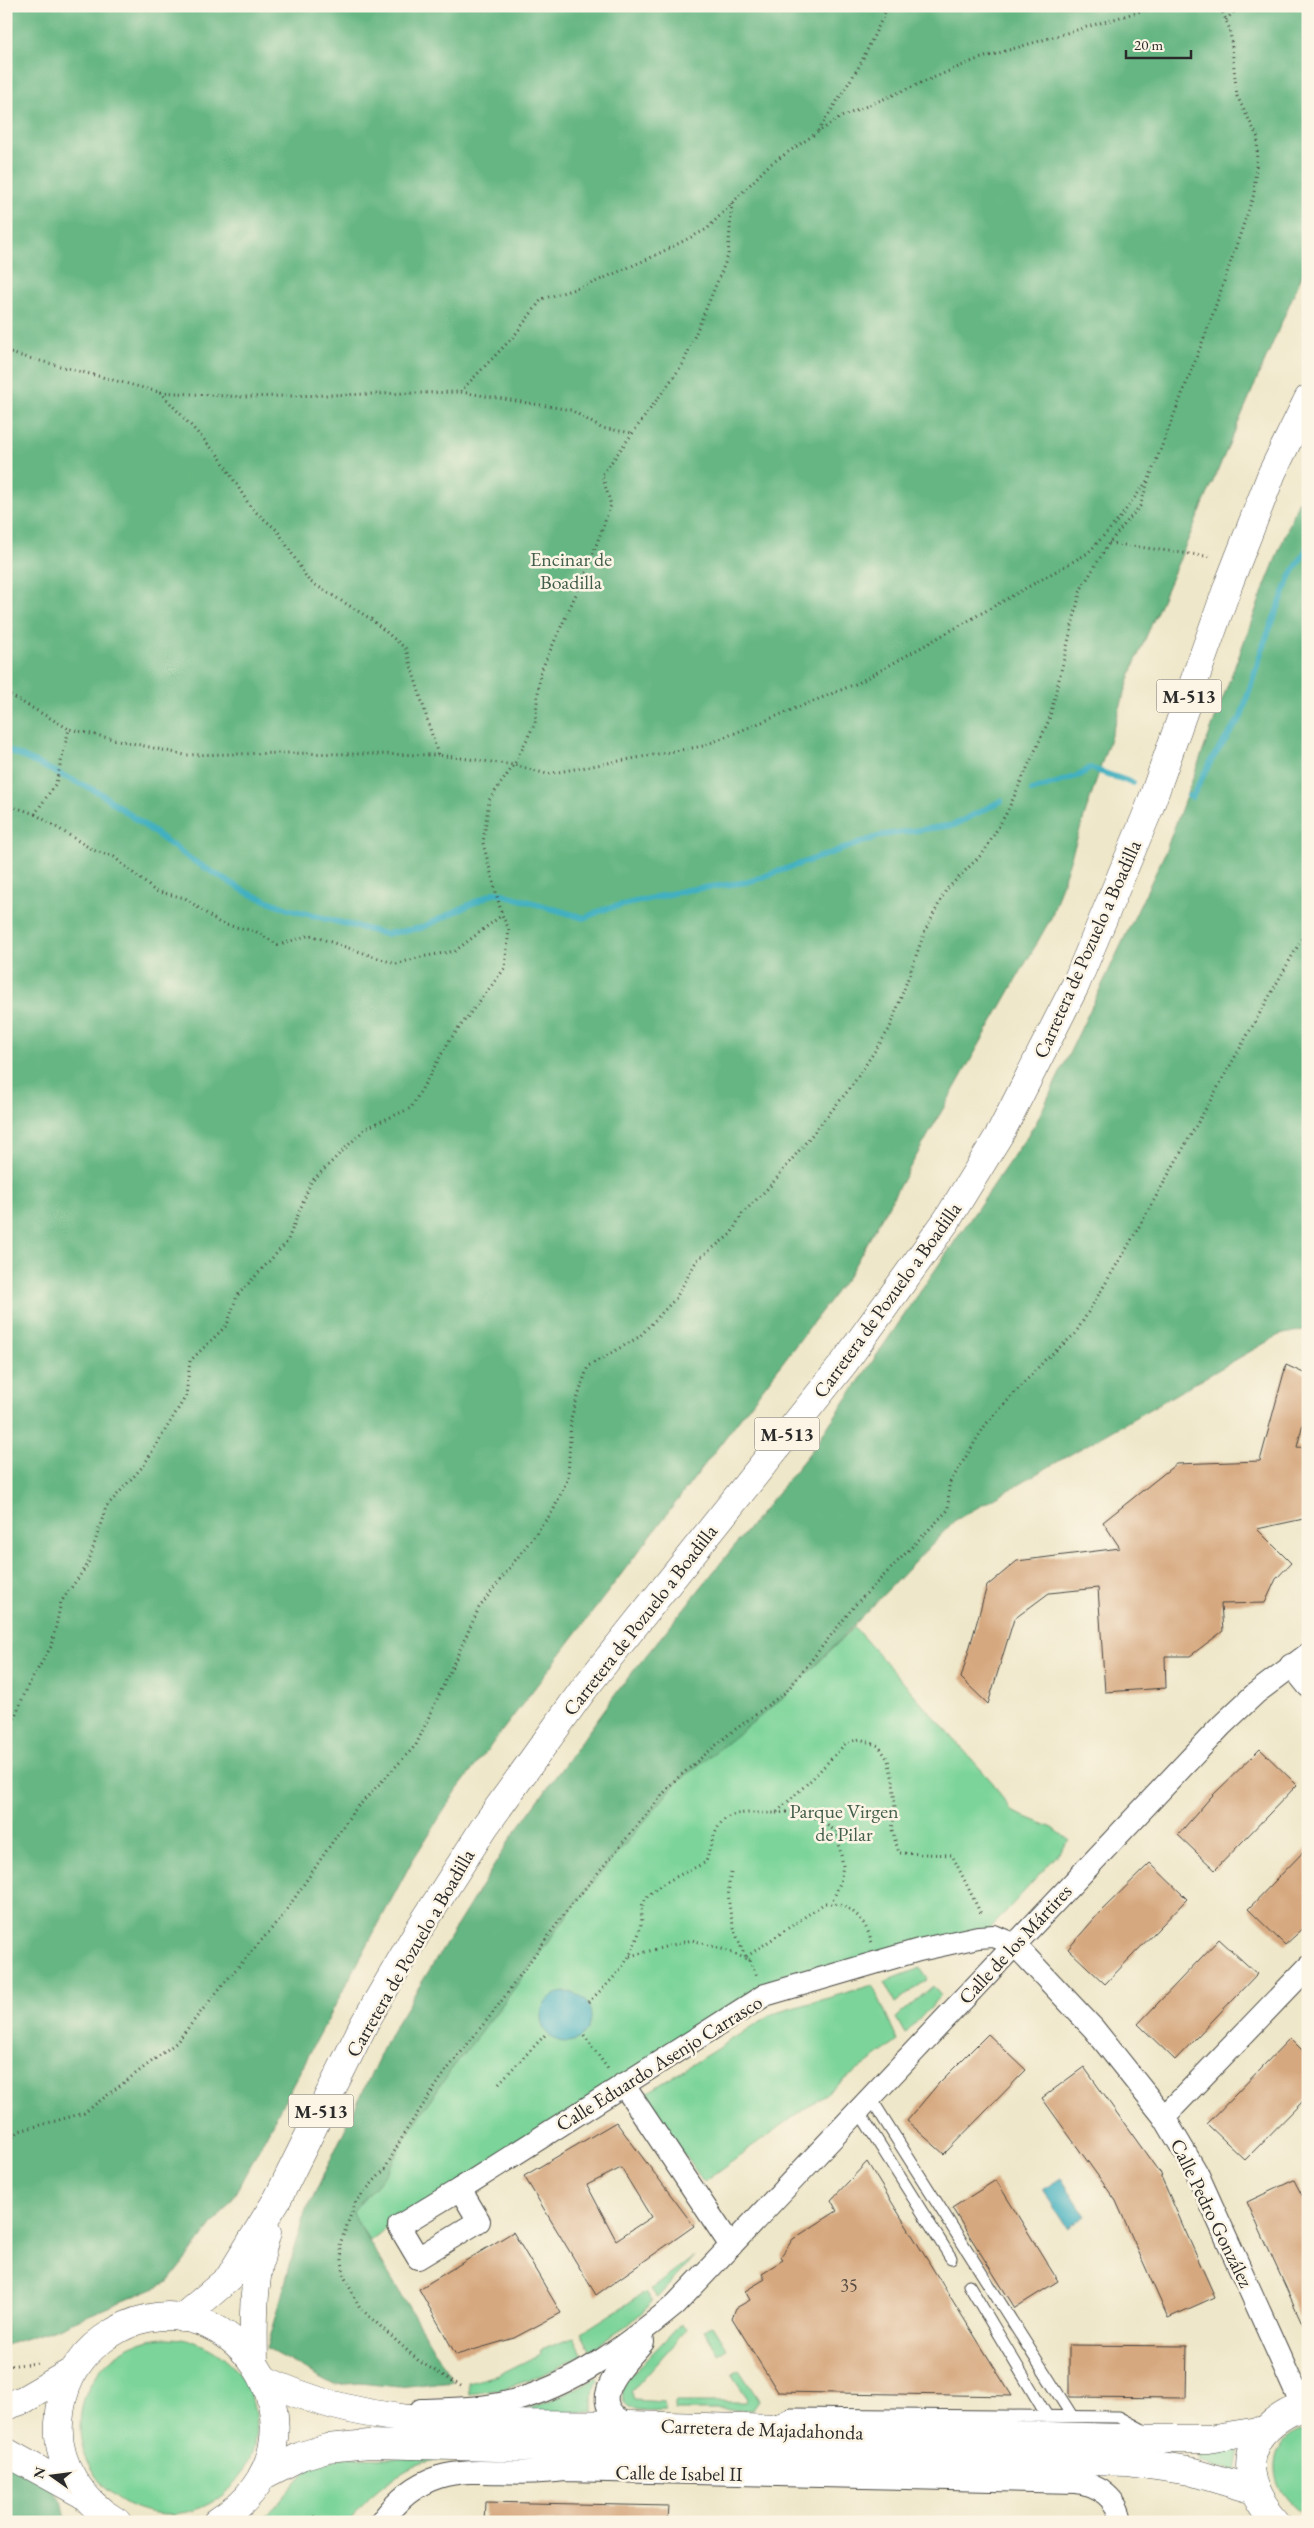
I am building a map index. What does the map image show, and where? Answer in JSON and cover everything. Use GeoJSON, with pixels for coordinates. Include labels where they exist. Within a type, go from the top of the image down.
{"type":"FeatureCollection","features":[{"type":"Feature","properties":{"kind":"main road","name":"Carretera de Pozuelo a Boadilla"},"geometry":{"type":"LineString","coordinates":[[182,2318],[229,2278],[278,2198],[364,2024],[418,1931],[485,1826],[582,1690],[844,1363],[947,1220],[1001,1132],[1075,986],[1145,818],[1238,561],[1272,473],[1308,399]]}},
{"type":"Feature","properties":{"kind":"main road","name":"Carretera de Pozuelo a Boadilla"},"geometry":{"type":"LineString","coordinates":[[259,2371],[253,2309],[258,2262],[278,2198]]}},
{"type":"Feature","properties":{"kind":"main road","name":"M-513"},"geometry":{"type":"LineString","coordinates":[[117,2522],[91,2508],[65,2463],[60,2444],[60,2407],[73,2371],[97,2343],[128,2324],[146,2319],[182,2318],[222,2332],[240,2345],[259,2371],[272,2399],[275,2418],[270,2457],[262,2476],[243,2502],[217,2522]]}},
{"type":"Feature","properties":{"kind":"main road"},"geometry":{"type":"LineString","coordinates":[[6,2406],[23,2400],[73,2371]]}},
{"type":"Feature","properties":{"kind":"main road","name":"Carretera de Majadahonda"},"geometry":{"type":"LineString","coordinates":[[259,2371],[294,2394],[326,2404],[390,2418],[426,2422],[629,2425],[1162,2439],[1208,2439],[1265,2430]]}},
{"type":"Feature","properties":{"kind":"main road"},"geometry":{"type":"LineString","coordinates":[[1276,2522],[1264,2508],[1254,2490],[1250,2467],[1253,2449],[1265,2430],[1285,2414],[1305,2408]]}},
{"type":"Feature","properties":{"kind":"main road","name":"Carretera de Majadahonda"},"geometry":{"type":"LineString","coordinates":[[262,2476],[301,2456],[327,2448],[369,2444],[1127,2462],[1190,2471],[1254,2490]]}},
{"type":"Feature","properties":{"kind":"main road"},"geometry":{"type":"LineString","coordinates":[[6,2452],[91,2508]]}},
{"type":"Feature","properties":{"kind":"street","name":"Calle de los Mártires"},"geometry":{"type":"LineString","coordinates":[[629,2425],[615,2419],[609,2412],[606,2404],[608,2389],[612,2380],[674,2305],[1222,1725],[1300,1659]]}},
{"type":"Feature","properties":{"kind":"street"},"geometry":{"type":"LineString","coordinates":[[1300,1659],[1308,1686]]}},
{"type":"Feature","properties":{"kind":"street","name":"Calle Eduardo Asenjo Carrasco"},"geometry":{"type":"LineString","coordinates":[[460,2189],[765,1995],[919,1950],[978,1937],[994,1936],[1015,1945]]}},
{"type":"Feature","properties":{"kind":"street","name":"Calle Pedro González"},"geometry":{"type":"LineString","coordinates":[[1015,1945],[1094,2029],[1164,2117],[1197,2173],[1305,2408]]}},
{"type":"Feature","properties":{"kind":"street"},"geometry":{"type":"LineString","coordinates":[[1164,2117],[1308,1967]]}},
{"type":"Feature","properties":{"kind":"street"},"geometry":{"type":"LineString","coordinates":[[622,2085],[731,2246]]}},
{"type":"Feature","properties":{"kind":"street","name":"Calle de los Mártires"},"geometry":{"type":"LineString","coordinates":[[326,2404],[380,2410],[465,2408],[511,2402],[569,2379],[623,2347],[674,2305]]}},
{"type":"Feature","properties":{"kind":"street","name":"Calle de Isabel II"},"geometry":{"type":"LineString","coordinates":[[995,2482],[1043,2459]]}},
{"type":"Feature","properties":{"kind":"street","name":"Calle de Isabel II"},"geometry":{"type":"LineString","coordinates":[[381,2522],[395,2502],[411,2490],[445,2474],[470,2470],[542,2474],[565,2470],[1088,2484],[1113,2500],[1121,2522]]}},
{"type":"Feature","properties":{"kind":"lane"},"geometry":{"type":"LineString","coordinates":[[864,2103],[951,2258]]}},
{"type":"Feature","properties":{"kind":"lane"},"geometry":{"type":"LineString","coordinates":[[864,2103],[1072,2416]]}},
{"type":"Feature","properties":{"kind":"lane"},"geometry":{"type":"LineString","coordinates":[[969,2285],[1047,2416]]}},
{"type":"Feature","properties":{"kind":"lane"},"geometry":{"type":"LineString","coordinates":[[760,2429],[791,2414],[1119,2417],[1162,2439]]}},
{"type":"Feature","properties":{"kind":"lane"},"geometry":{"type":"LineString","coordinates":[[485,2446],[520,2453],[565,2470]]}},
{"type":"Feature","properties":{"kind":"path"},"geometry":{"type":"LineString","coordinates":[[816,134],[860,65],[888,6]]}},
{"type":"Feature","properties":{"kind":"path"},"geometry":{"type":"LineString","coordinates":[[460,392],[514,336],[542,300],[588,285],[650,258],[707,229],[769,166],[840,118],[975,60],[1158,6]]}},
{"type":"Feature","properties":{"kind":"path"},"geometry":{"type":"LineString","coordinates":[[6,2144],[19,2132],[84,2113],[176,2043],[224,1983],[281,1918],[352,1813],[416,1745],[480,1608],[554,1511],[568,1478],[571,1418],[588,1366],[639,1337],[676,1298],[697,1260],[731,1234],[742,1214],[771,1185],[851,1087],[890,1028],[925,931],[946,890],[984,852],[1007,812],[1049,720],[1081,589],[1109,543],[1140,506],[1148,479],[1209,325],[1254,194],[1258,138],[1237,96],[1230,30],[1220,6]]}},
{"type":"Feature","properties":{"kind":"path"},"geometry":{"type":"LineString","coordinates":[[1226,20],[1239,6]]}},
{"type":"Feature","properties":{"kind":"path"},"geometry":{"type":"LineString","coordinates":[[6,1737],[28,1686],[52,1645],[61,1602],[88,1564],[106,1507],[144,1465],[186,1396],[190,1361],[227,1325],[237,1296],[287,1242],[311,1182],[366,1128],[411,1108],[449,1041],[505,968],[509,928],[502,915],[483,843],[489,800],[514,764],[535,723],[540,673],[587,570],[611,505],[602,475],[683,364],[728,256],[732,203]]}},
{"type":"Feature","properties":{"kind":"path"},"geometry":{"type":"LineString","coordinates":[[6,352],[159,392],[242,397],[460,392],[571,410],[601,428],[633,433]]}},
{"type":"Feature","properties":{"kind":"path"},"geometry":{"type":"LineString","coordinates":[[159,392],[219,456],[251,508],[276,530],[309,581],[371,619],[406,649],[438,755]]}},
{"type":"Feature","properties":{"kind":"path"},"geometry":{"type":"LineString","coordinates":[[6,693],[70,729],[185,755],[283,753],[438,755],[514,764],[547,774],[703,746],[858,683],[1088,553],[1119,519],[1148,479]]}},
{"type":"Feature","properties":{"kind":"path"},"geometry":{"type":"LineString","coordinates":[[1109,543],[1238,561]]}},
{"type":"Feature","properties":{"kind":"path"},"geometry":{"type":"LineString","coordinates":[[35,814],[56,783],[70,729]]}},
{"type":"Feature","properties":{"kind":"path"},"geometry":{"type":"LineString","coordinates":[[6,804],[35,814],[93,850],[114,857],[155,891],[186,898],[221,924],[255,931],[278,945],[310,935],[396,964],[455,951],[502,915]]}},
{"type":"Feature","properties":{"kind":"path"},"geometry":{"type":"LineString","coordinates":[[465,2408],[465,2388],[420,2362],[360,2308],[344,2276],[340,2244],[356,2202],[385,2169],[405,2132],[446,2071],[494,2010],[564,1914],[673,1782],[729,1734],[787,1691],[855,1605],[948,1510],[948,1484],[986,1424],[1044,1360],[1075,1334],[1133,1237],[1308,928]]}},
{"type":"Feature","properties":{"kind":"path"},"geometry":{"type":"LineString","coordinates":[[776,1813],[814,1778],[846,1743],[860,1739],[879,1746],[888,1760],[893,1780],[895,1809],[892,1830],[899,1854],[952,1855],[985,1922]]}},
{"type":"Feature","properties":{"kind":"path"},"geometry":{"type":"LineString","coordinates":[[588,2002],[614,1979],[624,1964],[642,1923],[643,1904],[656,1888],[706,1862],[712,1842],[722,1821],[734,1813],[797,1811],[816,1818],[837,1832],[843,1866],[840,1883],[831,1901],[832,1903]]}},
{"type":"Feature","properties":{"kind":"path"},"geometry":{"type":"LineString","coordinates":[[731,1873],[726,1891],[735,1935],[762,1985]]}},
{"type":"Feature","properties":{"kind":"path"},"geometry":{"type":"LineString","coordinates":[[748,1959],[824,1903],[832,1903],[857,1913],[866,1926],[874,1950]]}},
{"type":"Feature","properties":{"kind":"path"},"geometry":{"type":"LineString","coordinates":[[630,1956],[692,1940],[748,1959]]}},
{"type":"Feature","properties":{"kind":"path"},"geometry":{"type":"LineString","coordinates":[[499,2083],[546,2034]]}},
{"type":"Feature","properties":{"kind":"path"},"geometry":{"type":"LineString","coordinates":[[584,2035],[622,2085]]}},
{"type":"Feature","properties":{"kind":"path"},"geometry":{"type":"LineString","coordinates":[[295,2522],[315,2517],[330,2522]]}},
{"type":"Feature","properties":{"kind":"green space","name":"Encinar de Boadilla"},"geometry":{"type":"Polygon","coordinates":[[[6,6],[1308,6],[1308,261],[1134,665],[1051,918],[849,1275],[457,1790],[412,1861],[231,2201],[168,2282],[58,2328],[6,2345],[6,6]]]}},
{"type":"Feature","properties":{"kind":"green space"},"geometry":{"type":"Polygon","coordinates":[[[1308,478],[1308,1329],[1279,1335],[954,1521],[786,1696],[677,1782],[576,1903],[505,2001],[450,2071],[407,2135],[387,2172],[352,2213],[453,2381],[399,2387],[359,2383],[334,2385],[267,2349],[303,2218],[391,2032],[513,1835],[623,1684],[811,1451],[1036,1123],[1164,855],[1266,583],[1308,478]]]}},
{"type":"Feature","properties":{"kind":"green space","name":"Parque Virgen de Pilar"},"geometry":{"type":"Polygon","coordinates":[[[854,1627],[993,1783],[1011,1811],[1053,1828],[1070,1841],[989,1930],[825,1970],[396,2220],[370,2241],[351,2213],[387,2172],[407,2135],[450,2071],[505,2001],[576,1903],[677,1782],[784,1697],[854,1627]]]}},
{"type":"Feature","properties":{"kind":"green space"},"geometry":{"type":"Polygon","coordinates":[[[920,1968],[928,1979],[895,2003],[884,1982],[920,1968]]]}},
{"type":"Feature","properties":{"kind":"green space"},"geometry":{"type":"Polygon","coordinates":[[[873,1985],[898,2041],[704,2182],[642,2096],[772,2014],[873,1985]]]}},
{"type":"Feature","properties":{"kind":"green space"},"geometry":{"type":"Polygon","coordinates":[[[933,1986],[941,1996],[905,2034],[896,2018],[933,1986]]]}},
{"type":"Feature","properties":{"kind":"green space"},"geometry":{"type":"Polygon","coordinates":[[[695,2256],[657,2298],[651,2289],[695,2256]]]}},
{"type":"Feature","properties":{"kind":"green space"},"geometry":{"type":"Polygon","coordinates":[[[646,2292],[653,2302],[627,2326],[590,2350],[581,2333],[646,2292]]]}},
{"type":"Feature","properties":{"kind":"green space"},"geometry":{"type":"Polygon","coordinates":[[[681,2323],[687,2329],[631,2392],[634,2400],[664,2402],[665,2410],[640,2410],[627,2405],[623,2400],[626,2381],[681,2323]]]}},
{"type":"Feature","properties":{"kind":"green space"},"geometry":{"type":"Polygon","coordinates":[[[712,2325],[727,2349],[719,2355],[704,2330],[712,2325]]]}},
{"type":"Feature","properties":{"kind":"green space"},"geometry":{"type":"Polygon","coordinates":[[[574,2337],[583,2354],[569,2362],[542,2375],[514,2385],[469,2394],[468,2383],[498,2375],[540,2354],[539,2351],[574,2337]]]}},
{"type":"Feature","properties":{"kind":"green space"},"geometry":{"type":"Polygon","coordinates":[[[177,2338],[202,2344],[210,2348],[236,2370],[250,2392],[255,2409],[255,2443],[250,2460],[236,2482],[224,2494],[202,2508],[185,2513],[159,2514],[134,2508],[126,2504],[100,2482],[86,2460],[81,2443],[80,2417],[86,2392],[90,2384],[112,2358],[134,2344],[151,2339],[177,2338]]]}},
{"type":"Feature","properties":{"kind":"green space"},"geometry":{"type":"Polygon","coordinates":[[[739,2370],[759,2400],[752,2410],[675,2410],[675,2402],[746,2402],[748,2399],[732,2375],[739,2370]]]}},
{"type":"Feature","properties":{"kind":"green space"},"geometry":{"type":"Polygon","coordinates":[[[596,2378],[598,2380],[593,2393],[593,2412],[515,2413],[558,2398],[596,2378]]]}},
{"type":"Feature","properties":{"kind":"green space"},"geometry":{"type":"Polygon","coordinates":[[[1308,2429],[1308,2516],[1284,2495],[1276,2476],[1275,2466],[1277,2455],[1284,2442],[1297,2432],[1308,2429]]]}},
{"type":"Feature","properties":{"kind":"green space"},"geometry":{"type":"Polygon","coordinates":[[[1241,2444],[1236,2472],[1200,2461],[1202,2447],[1241,2444]]]}},
{"type":"Feature","properties":{"kind":"green space"},"geometry":{"type":"Polygon","coordinates":[[[343,2457],[455,2459],[421,2463],[407,2470],[370,2497],[349,2522],[258,2522],[275,2507],[309,2468],[343,2457]]]}},
{"type":"Feature","properties":{"kind":"green space"},"geometry":{"type":"Polygon","coordinates":[[[6,2463],[49,2486],[62,2501],[67,2522],[6,2522],[6,2463]]]}},
{"type":"Feature","properties":{"kind":"water"},"geometry":{"type":"Polygon","coordinates":[[[566,1992],[576,1994],[584,1999],[589,2007],[591,2017],[589,2027],[584,2035],[576,2040],[566,2042],[556,2040],[548,2035],[543,2027],[541,2017],[543,2007],[548,1999],[556,1994],[566,1992]]]}},
{"type":"Feature","properties":{"kind":"water"},"geometry":{"type":"Polygon","coordinates":[[[1061,2178],[1086,2216],[1067,2228],[1042,2190],[1061,2178]]]}},
{"type":"Feature","properties":{"kind":"building"},"geometry":{"type":"Polygon","coordinates":[[[1286,1365],[1308,1375],[1308,1403],[1297,1447],[1308,1448],[1308,1518],[1257,1529],[1291,1563],[1276,1579],[1265,1603],[1221,1604],[1223,1631],[1190,1656],[1165,1656],[1166,1688],[1105,1692],[1098,1588],[1049,1593],[1014,1619],[988,1704],[961,1678],[987,1586],[1017,1561],[1120,1548],[1103,1522],[1176,1464],[1260,1461],[1286,1365]]]}},
{"type":"Feature","properties":{"kind":"building"},"geometry":{"type":"Polygon","coordinates":[[[1260,1749],[1297,1785],[1215,1870],[1178,1835],[1210,1798],[1260,1749]]]}},
{"type":"Feature","properties":{"kind":"building"},"geometry":{"type":"Polygon","coordinates":[[[1308,1847],[1308,1924],[1285,1945],[1248,1909],[1308,1847]]]}},
{"type":"Feature","properties":{"kind":"building"},"geometry":{"type":"Polygon","coordinates":[[[1150,1863],[1187,1899],[1105,1984],[1068,1949],[1100,1912],[1150,1863]]]}},
{"type":"Feature","properties":{"kind":"building"},"geometry":{"type":"Polygon","coordinates":[[[1219,1939],[1257,1974],[1175,2060],[1138,2024],[1219,1939]]]}},
{"type":"Feature","properties":{"kind":"building"},"geometry":{"type":"Polygon","coordinates":[[[988,2034],[1026,2070],[944,2154],[907,2121],[939,2083],[988,2034]]]}},
{"type":"Feature","properties":{"kind":"building"},"geometry":{"type":"Polygon","coordinates":[[[1290,2038],[1308,2056],[1308,2096],[1245,2160],[1207,2124],[1290,2038]]]}},
{"type":"Feature","properties":{"kind":"building"},"geometry":{"type":"Polygon","coordinates":[[[1084,2067],[1159,2172],[1215,2297],[1168,2318],[1116,2201],[1042,2098],[1084,2067]]]}},
{"type":"Feature","properties":{"kind":"building"},"geometry":{"type":"Polygon","coordinates":[[[616,2122],[694,2226],[596,2295],[524,2176],[616,2122]],[[621,2168],[587,2185],[616,2240],[651,2217],[621,2168]]]}},
{"type":"Feature","properties":{"kind":"building"},"geometry":{"type":"Polygon","coordinates":[[[867,2162],[1012,2396],[778,2392],[732,2318],[736,2308],[750,2300],[745,2291],[765,2279],[762,2273],[783,2260],[781,2256],[793,2239],[837,2211],[831,2200],[867,2162]]]}},
{"type":"Feature","properties":{"kind":"building"},"geometry":{"type":"Polygon","coordinates":[[[996,2180],[1058,2281],[1015,2308],[952,2208],[996,2180]]]}},
{"type":"Feature","properties":{"kind":"building"},"geometry":{"type":"Polygon","coordinates":[[[1294,2180],[1308,2207],[1308,2336],[1247,2202],[1294,2180]]]}},
{"type":"Feature","properties":{"kind":"building"},"geometry":{"type":"Polygon","coordinates":[[[513,2232],[561,2313],[514,2338],[456,2355],[419,2289],[513,2232]]]}},
{"type":"Feature","properties":{"kind":"building"},"geometry":{"type":"Polygon","coordinates":[[[1069,2345],[1187,2346],[1186,2398],[1069,2397],[1069,2345]]]}},
{"type":"Feature","properties":{"kind":"building"},"geometry":{"type":"Polygon","coordinates":[[[485,2502],[669,2506],[668,2522],[484,2522],[485,2502]]]}},
{"type":"Feature","properties":{"kind":"waterway"},"geometry":{"type":"LineString","coordinates":[[1189,796],[1192,797],[1212,759],[1241,717],[1264,643],[1291,575],[1308,547]]}},
{"type":"Feature","properties":{"kind":"waterway"},"geometry":{"type":"LineString","coordinates":[[6,749],[100,793],[192,860],[246,892],[288,909],[385,934],[421,928],[496,892],[584,918],[605,909],[687,890],[748,882],[883,835],[954,825],[1001,801]]}},
{"type":"Feature","properties":{"kind":"waterway"},"geometry":{"type":"LineString","coordinates":[[1032,791],[1080,775],[1090,768],[1133,783]]}}]}
